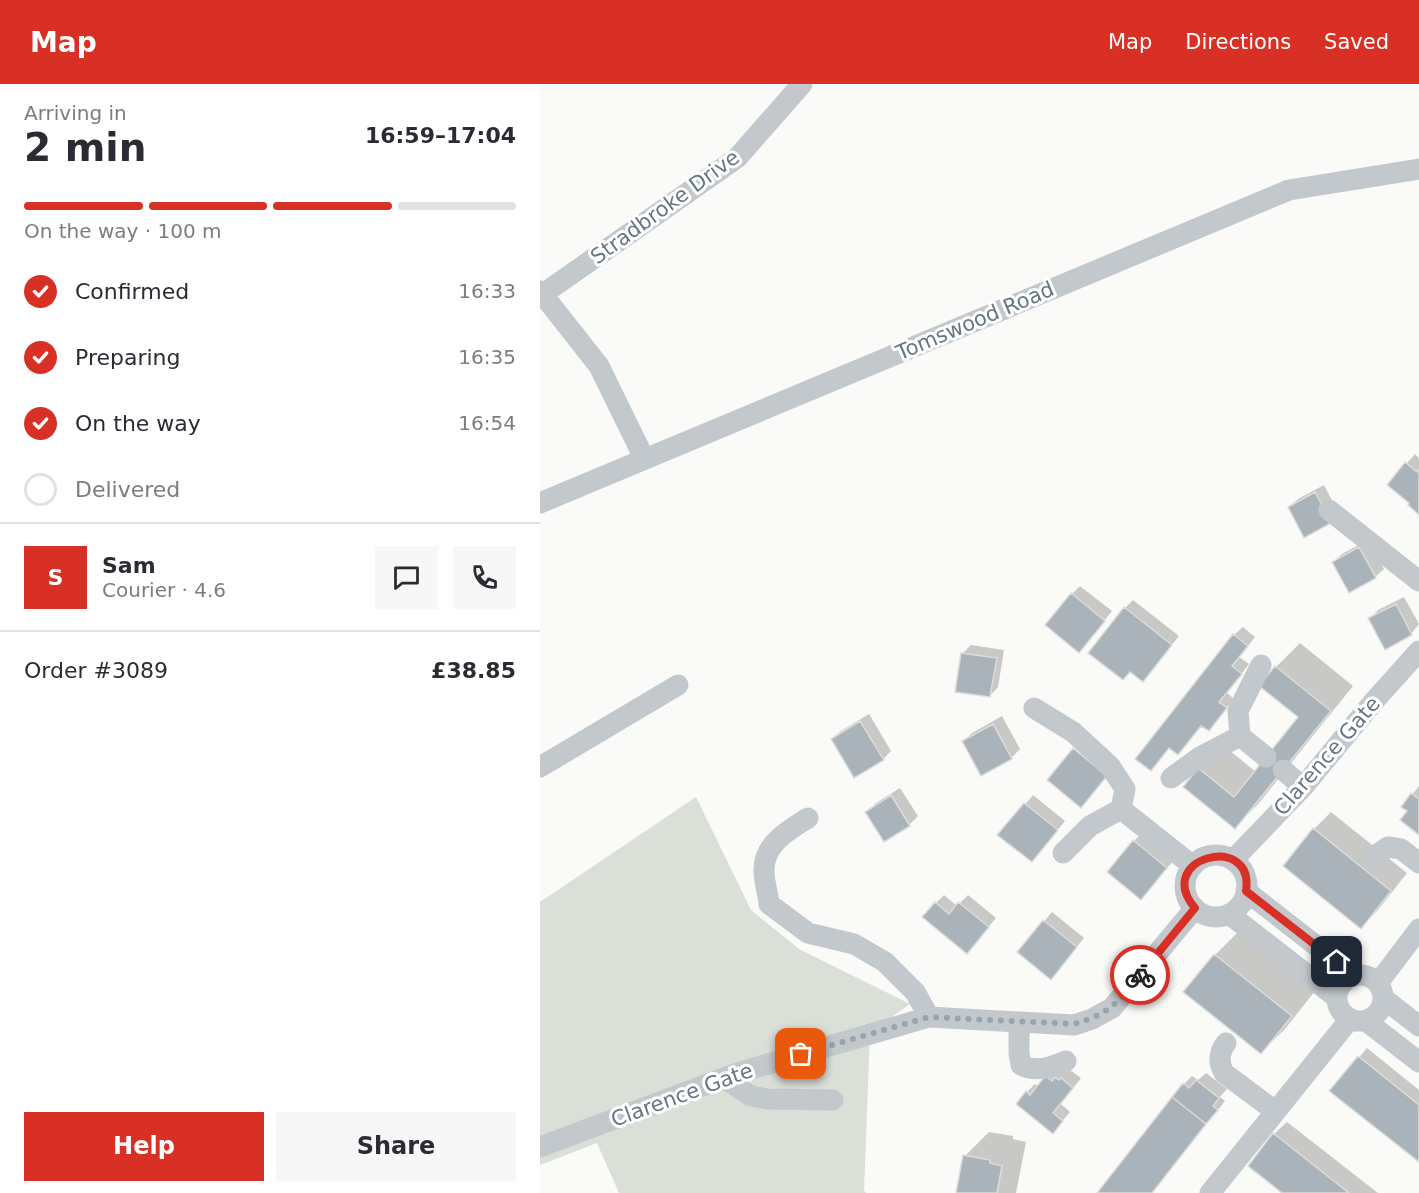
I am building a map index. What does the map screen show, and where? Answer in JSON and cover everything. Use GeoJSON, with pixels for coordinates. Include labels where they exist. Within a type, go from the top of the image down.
{"type":"FeatureCollection","features":[{"type":"Feature","properties":{"kind":"street","name":"Stradbroke Drive"},"geometry":{"type":"LineString","coordinates":[[541,292],[737,158],[802,84]]}},
{"type":"Feature","properties":{"kind":"street","name":"Tomswood Road"},"geometry":{"type":"LineString","coordinates":[[540,503],[1289,190],[1419,169]]}},
{"type":"Feature","properties":{"kind":"street"},"geometry":{"type":"LineString","coordinates":[[541,292],[599,366],[644,458]]}},
{"type":"Feature","properties":{"kind":"street"},"geometry":{"type":"LineString","coordinates":[[1329,510],[1419,581]]}},
{"type":"Feature","properties":{"kind":"street","name":"Clarence Gate"},"geometry":{"type":"LineString","coordinates":[[1233,860],[1303,787],[1419,651]]}},
{"type":"Feature","properties":{"kind":"street"},"geometry":{"type":"LineString","coordinates":[[1261,665],[1238,711],[1239,736],[1266,757]]}},
{"type":"Feature","properties":{"kind":"street"},"geometry":{"type":"LineString","coordinates":[[540,767],[678,685]]}},
{"type":"Feature","properties":{"kind":"street"},"geometry":{"type":"LineString","coordinates":[[1034,708],[1073,732],[1110,766],[1125,789],[1121,809],[1090,826],[1064,854]]}},
{"type":"Feature","properties":{"kind":"street"},"geometry":{"type":"LineString","coordinates":[[1172,778],[1200,757],[1239,736]]}},
{"type":"Feature","properties":{"kind":"street"},"geometry":{"type":"LineString","coordinates":[[1283,770],[1303,787]]}},
{"type":"Feature","properties":{"kind":"street"},"geometry":{"type":"LineString","coordinates":[[1121,809],[1193,866]]}},
{"type":"Feature","properties":{"kind":"street"},"geometry":{"type":"LineString","coordinates":[[808,818],[771,846],[764,868],[770,904],[808,933],[854,944],[885,962],[915,992],[929,1017]]}},
{"type":"Feature","properties":{"kind":"street"},"geometry":{"type":"LineString","coordinates":[[1372,858],[1388,847],[1401,849],[1419,863]]}},
{"type":"Feature","properties":{"kind":"street"},"geometry":{"type":"LineString","coordinates":[[1216,855],[1233,860],[1244,872],[1246,891],[1243,902],[1224,916],[1209,916],[1195,908],[1190,902],[1185,887],[1193,866],[1200,860],[1216,855]]}},
{"type":"Feature","properties":{"kind":"street"},"geometry":{"type":"LineString","coordinates":[[1246,891],[1355,976]]}},
{"type":"Feature","properties":{"kind":"street","name":"Clarence Gate"},"geometry":{"type":"LineString","coordinates":[[540,1147],[724,1078],[929,1017],[1074,1024],[1092,1019],[1112,1008],[1195,908]]}},
{"type":"Feature","properties":{"kind":"street"},"geometry":{"type":"LineString","coordinates":[[1229,914],[1337,998]]}},
{"type":"Feature","properties":{"kind":"street"},"geometry":{"type":"LineString","coordinates":[[1217,1190],[1275,1111],[1358,1020],[1379,1011],[1380,990],[1419,929]]}},
{"type":"Feature","properties":{"kind":"street"},"geometry":{"type":"LineString","coordinates":[[1419,1026],[1367,976],[1355,976],[1340,986],[1337,998],[1340,1010],[1419,1062]]}},
{"type":"Feature","properties":{"kind":"street"},"geometry":{"type":"LineString","coordinates":[[1018,1023],[1021,1065],[1028,1069],[1040,1068],[1051,1067],[1066,1061]]}},
{"type":"Feature","properties":{"kind":"street"},"geometry":{"type":"LineString","coordinates":[[1226,1043],[1221,1050],[1220,1059],[1220,1066],[1224,1073],[1275,1111]]}},
{"type":"Feature","properties":{"kind":"street"},"geometry":{"type":"LineString","coordinates":[[724,1078],[751,1096],[767,1099],[832,1100]]}},
{"type":"Feature","properties":{"kind":"shaded area"},"geometry":{"type":"Polygon","coordinates":[[[696,797],[751,910],[799,949],[910,1004],[870,1032],[864,1190],[866,1193],[619,1193],[597,1143],[540,1165],[540,902],[696,797]]]}},
{"type":"Feature","properties":{"kind":"building"},"geometry":{"type":"Polygon","coordinates":[[[1405,462],[1417,472],[1419,469],[1419,515],[1408,505],[1409,503],[1387,485],[1405,462]]]}},
{"type":"Feature","properties":{"kind":"building"},"geometry":{"type":"Polygon","coordinates":[[[1315,492],[1331,523],[1304,538],[1288,507],[1315,492]]]}},
{"type":"Feature","properties":{"kind":"building"},"geometry":{"type":"Polygon","coordinates":[[[1359,547],[1376,578],[1349,593],[1332,562],[1359,547]]]}},
{"type":"Feature","properties":{"kind":"building"},"geometry":{"type":"Polygon","coordinates":[[[1071,593],[1105,621],[1079,653],[1045,625],[1071,593]]]}},
{"type":"Feature","properties":{"kind":"building"},"geometry":{"type":"Polygon","coordinates":[[[1396,604],[1412,635],[1385,650],[1368,618],[1396,604]]]}},
{"type":"Feature","properties":{"kind":"building"},"geometry":{"type":"Polygon","coordinates":[[[1124,607],[1172,645],[1143,682],[1130,672],[1123,680],[1088,653],[1124,607]]]}},
{"type":"Feature","properties":{"kind":"building"},"geometry":{"type":"Polygon","coordinates":[[[1233,634],[1248,646],[1232,666],[1242,674],[1219,702],[1227,708],[1209,731],[1201,726],[1178,755],[1169,748],[1151,771],[1135,759],[1233,634]]]}},
{"type":"Feature","properties":{"kind":"building"},"geometry":{"type":"Polygon","coordinates":[[[961,653],[997,658],[990,697],[955,692],[961,653]]]}},
{"type":"Feature","properties":{"kind":"building"},"geometry":{"type":"Polygon","coordinates":[[[1275,666],[1331,711],[1235,829],[1183,787],[1198,768],[1234,797],[1298,717],[1259,686],[1275,666]]]}},
{"type":"Feature","properties":{"kind":"building"},"geometry":{"type":"Polygon","coordinates":[[[860,721],[884,760],[854,778],[831,739],[860,721]]]}},
{"type":"Feature","properties":{"kind":"building"},"geometry":{"type":"Polygon","coordinates":[[[993,724],[1012,759],[981,776],[962,741],[993,724]]]}},
{"type":"Feature","properties":{"kind":"building"},"geometry":{"type":"Polygon","coordinates":[[[1073,748],[1107,776],[1081,808],[1047,780],[1073,748]]]}},
{"type":"Feature","properties":{"kind":"building"},"geometry":{"type":"Polygon","coordinates":[[[1411,793],[1419,799],[1419,835],[1400,820],[1407,811],[1401,807],[1411,793]]]}},
{"type":"Feature","properties":{"kind":"building"},"geometry":{"type":"Polygon","coordinates":[[[891,795],[910,826],[884,842],[865,812],[891,795]]]}},
{"type":"Feature","properties":{"kind":"building"},"geometry":{"type":"Polygon","coordinates":[[[1024,803],[1058,830],[1032,862],[997,835],[1024,803]]]}},
{"type":"Feature","properties":{"kind":"building"},"geometry":{"type":"Polygon","coordinates":[[[1313,828],[1391,891],[1361,929],[1283,866],[1313,828]]]}},
{"type":"Feature","properties":{"kind":"building"},"geometry":{"type":"Polygon","coordinates":[[[1133,840],[1167,868],[1141,900],[1107,872],[1133,840]]]}},
{"type":"Feature","properties":{"kind":"building"},"geometry":{"type":"Polygon","coordinates":[[[935,902],[949,914],[958,902],[989,927],[967,954],[922,917],[935,902]]]}},
{"type":"Feature","properties":{"kind":"building"},"geometry":{"type":"Polygon","coordinates":[[[1043,920],[1077,947],[1051,980],[1017,952],[1043,920]]]}},
{"type":"Feature","properties":{"kind":"building"},"geometry":{"type":"Polygon","coordinates":[[[1214,954],[1292,1016],[1261,1054],[1183,992],[1214,954]]]}},
{"type":"Feature","properties":{"kind":"building"},"geometry":{"type":"Polygon","coordinates":[[[1358,1056],[1419,1105],[1419,1162],[1329,1091],[1358,1056]]]}},
{"type":"Feature","properties":{"kind":"building"},"geometry":{"type":"Polygon","coordinates":[[[1045,1076],[1052,1081],[1055,1077],[1059,1080],[1061,1078],[1073,1088],[1053,1113],[1063,1121],[1053,1134],[1016,1104],[1026,1091],[1030,1095],[1045,1076]]]}},
{"type":"Feature","properties":{"kind":"building"},"geometry":{"type":"Polygon","coordinates":[[[1196,1080],[1219,1098],[1213,1106],[1218,1110],[1206,1124],[1172,1097],[1183,1083],[1189,1088],[1196,1080]]]}},
{"type":"Feature","properties":{"kind":"building"},"geometry":{"type":"Polygon","coordinates":[[[1172,1097],[1206,1124],[1152,1193],[1097,1193],[1172,1097]]]}},
{"type":"Feature","properties":{"kind":"building"},"geometry":{"type":"Polygon","coordinates":[[[1273,1133],[1349,1193],[1282,1193],[1248,1166],[1273,1133]]]}},
{"type":"Feature","properties":{"kind":"building"},"geometry":{"type":"Polygon","coordinates":[[[963,1155],[990,1160],[990,1163],[1002,1166],[997,1193],[956,1193],[963,1155]]]}},
{"type":"Feature","properties":{"kind":"way so far"},"geometry":{"type":"LineString","coordinates":[[801,1054],[929,1017],[1074,1024],[1092,1019],[1112,1008],[1140,975]]}},
{"type":"Feature","properties":{"kind":"route"},"geometry":{"type":"LineString","coordinates":[[1140,975],[1195,908],[1186,895],[1185,887],[1189,872],[1200,860],[1216,855],[1225,856],[1239,865],[1246,879],[1246,891],[1337,962]]}}]}
